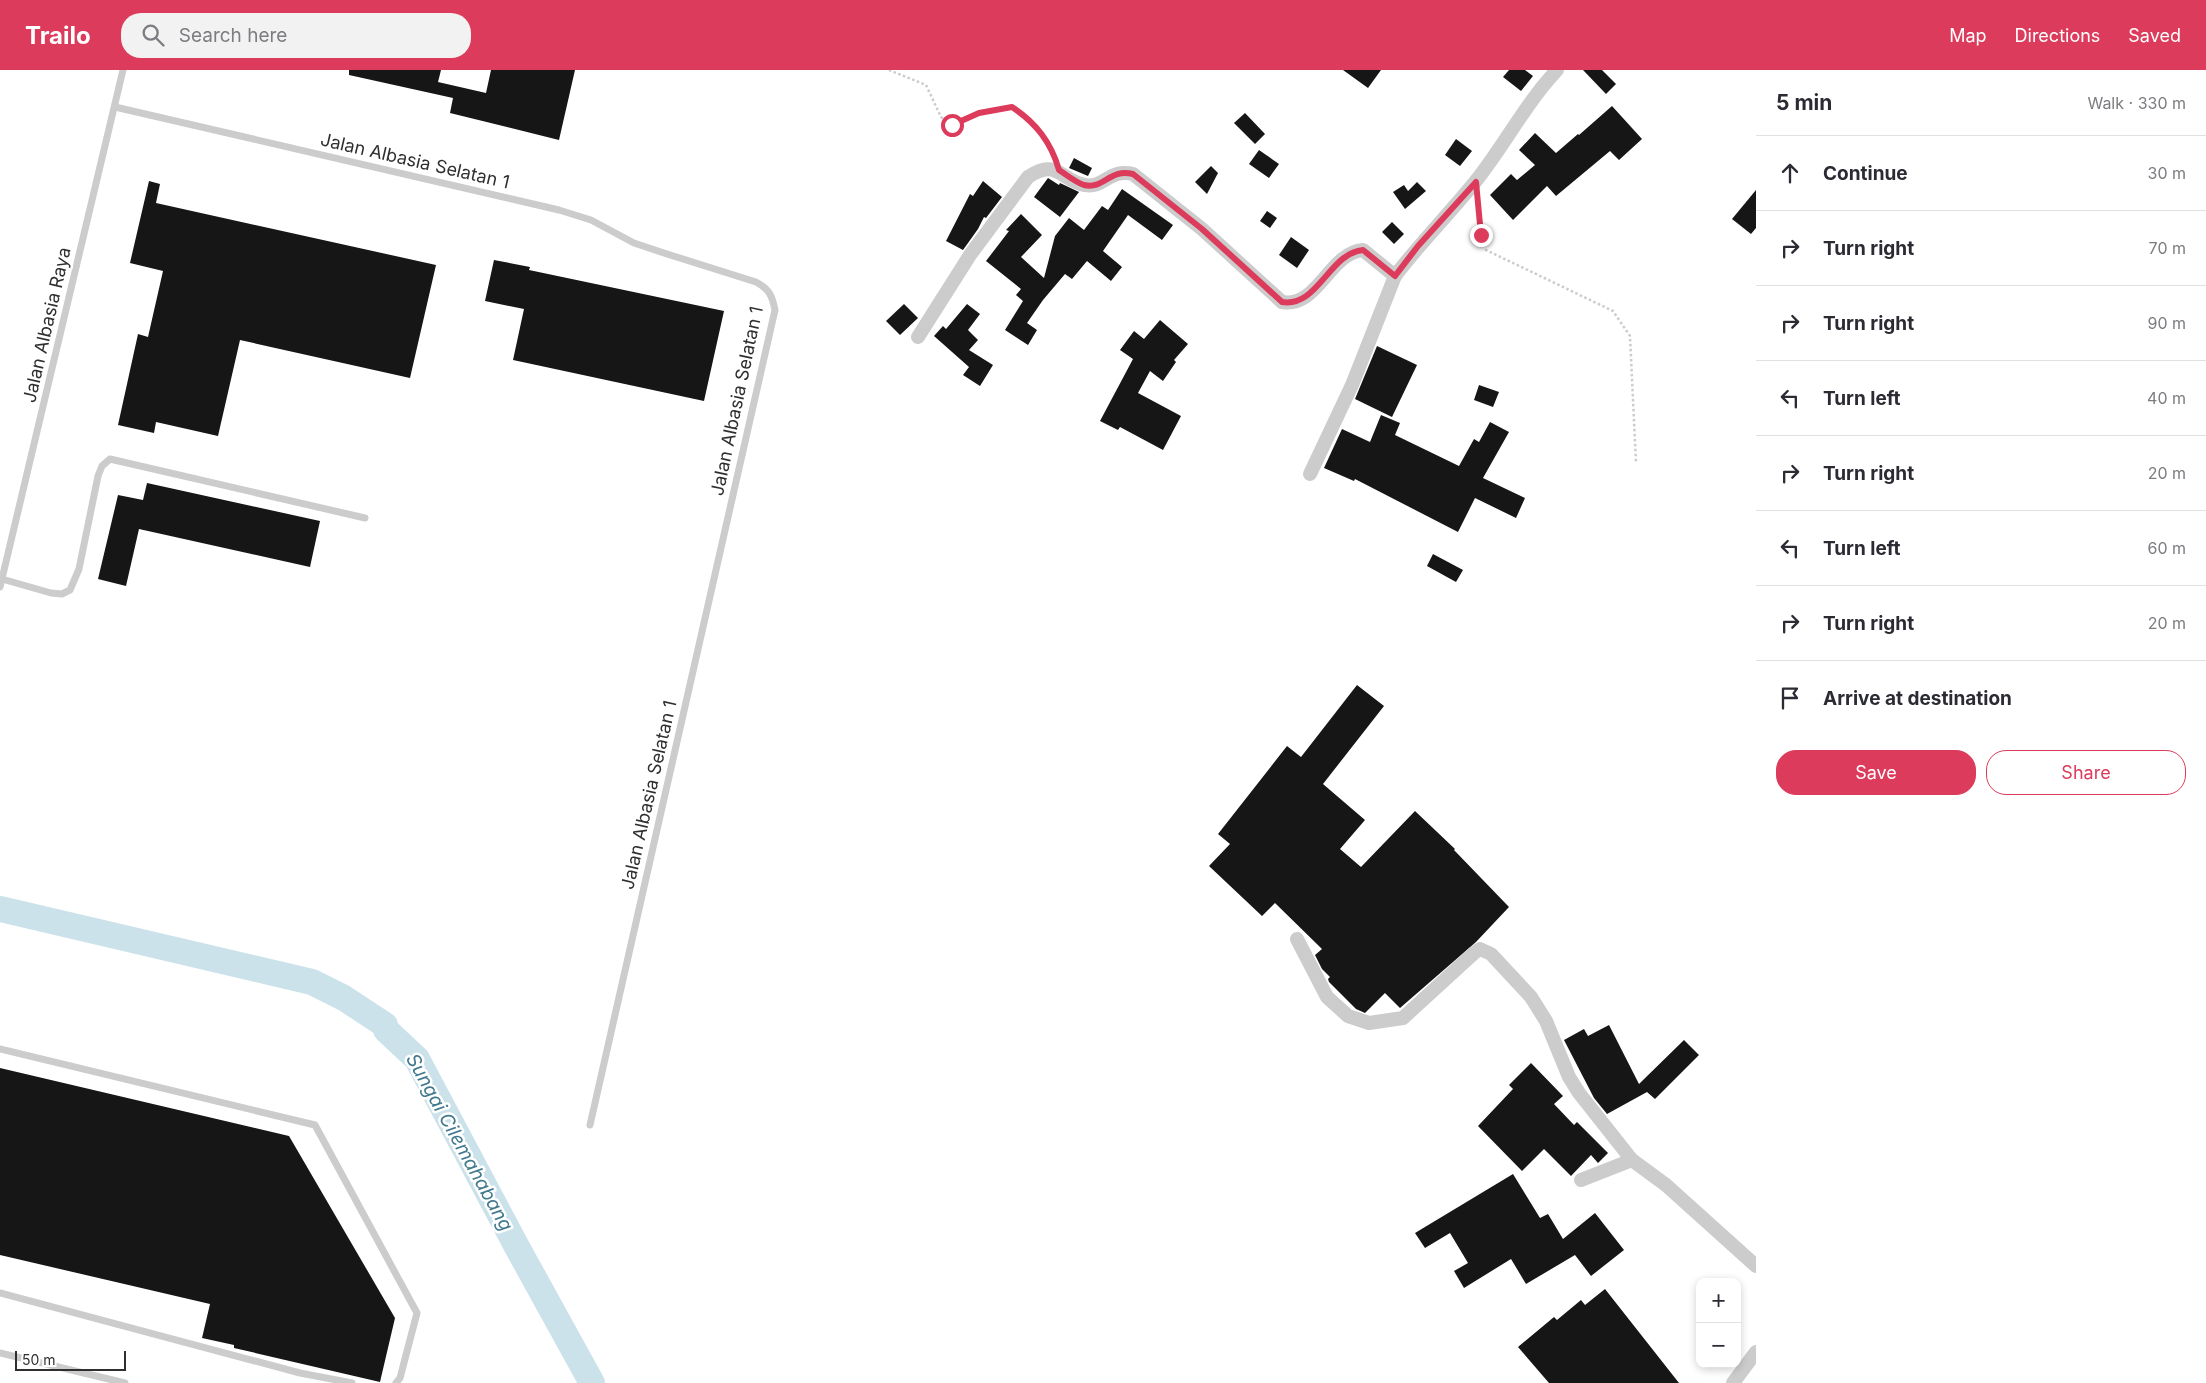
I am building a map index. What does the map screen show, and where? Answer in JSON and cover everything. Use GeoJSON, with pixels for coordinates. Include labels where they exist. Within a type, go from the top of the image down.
{"type":"FeatureCollection","features":[{"type":"Feature","properties":{"kind":"street"},"geometry":{"type":"LineString","coordinates":[[1310,474],[1352,385],[1395,276],[1418,246],[1476,182],[1540,88],[1557,70]]}},
{"type":"Feature","properties":{"kind":"street"},"geometry":{"type":"LineString","coordinates":[[918,337],[970,255],[1028,176],[1038,170],[1059,170],[1086,186],[1096,186],[1115,173],[1123,171],[1133,174],[1202,229],[1282,302],[1291,303],[1301,300],[1342,258],[1355,250],[1363,250],[1395,276]]}},
{"type":"Feature","properties":{"kind":"street"},"geometry":{"type":"LineString","coordinates":[[1297,939],[1327,997],[1348,1016],[1368,1023],[1403,1018],[1474,953],[1480,950],[1491,954],[1531,997],[1546,1021],[1569,1076],[1579,1094],[1632,1160],[1666,1185],[1756,1266]]}},
{"type":"Feature","properties":{"kind":"street"},"geometry":{"type":"LineString","coordinates":[[1581,1180],[1632,1160]]}},
{"type":"Feature","properties":{"kind":"street"},"geometry":{"type":"LineString","coordinates":[[1733,1383],[1756,1352]]}},
{"type":"Feature","properties":{"kind":"lane","name":"Jalan Albasia Raya"},"geometry":{"type":"LineString","coordinates":[[0,587],[123,70]]}},
{"type":"Feature","properties":{"kind":"lane","name":"Jalan Albasia Selatan 1"},"geometry":{"type":"LineString","coordinates":[[115,107],[559,210],[591,220],[634,243],[658,252],[756,282],[765,286],[772,294],[775,310],[590,1125]]}},
{"type":"Feature","properties":{"kind":"lane"},"geometry":{"type":"LineString","coordinates":[[2,579],[51,593],[62,594],[70,590],[79,570],[98,476],[102,466],[110,459],[365,518]]}},
{"type":"Feature","properties":{"kind":"lane"},"geometry":{"type":"LineString","coordinates":[[0,1049],[315,1125],[417,1313],[400,1378],[396,1383]]}},
{"type":"Feature","properties":{"kind":"lane"},"geometry":{"type":"LineString","coordinates":[[0,1293],[300,1372],[352,1383]]}},
{"type":"Feature","properties":{"kind":"lane"},"geometry":{"type":"LineString","coordinates":[[0,1353],[125,1383]]}},
{"type":"Feature","properties":{"kind":"path"},"geometry":{"type":"LineString","coordinates":[[889,70],[926,85],[940,117],[952,125],[979,113],[1012,107],[1030,119],[1053,152],[1059,170]]}},
{"type":"Feature","properties":{"kind":"path"},"geometry":{"type":"LineString","coordinates":[[1476,182],[1481,235],[1486,250],[1613,312],[1630,336],[1636,463]]}},
{"type":"Feature","properties":{"kind":"building"},"geometry":{"type":"Polygon","coordinates":[[[349,70],[441,70],[438,82],[486,93],[491,70],[575,70],[559,140],[450,113],[453,98],[349,75],[349,70]]]}},
{"type":"Feature","properties":{"kind":"building"},"geometry":{"type":"Polygon","coordinates":[[[1343,70],[1381,70],[1368,88],[1343,70]]]}},
{"type":"Feature","properties":{"kind":"building"},"geometry":{"type":"Polygon","coordinates":[[[1509,70],[1525,70],[1533,76],[1521,91],[1503,77],[1509,70]]]}},
{"type":"Feature","properties":{"kind":"building"},"geometry":{"type":"Polygon","coordinates":[[[1583,70],[1602,70],[1616,84],[1606,94],[1583,70]]]}},
{"type":"Feature","properties":{"kind":"building"},"geometry":{"type":"Polygon","coordinates":[[[1612,106],[1642,139],[1619,160],[1610,151],[1556,196],[1547,186],[1513,220],[1490,195],[1511,174],[1517,180],[1535,165],[1519,150],[1535,133],[1556,153],[1612,106]]]}},
{"type":"Feature","properties":{"kind":"building"},"geometry":{"type":"Polygon","coordinates":[[[1245,113],[1265,134],[1255,144],[1234,123],[1245,113]]]}},
{"type":"Feature","properties":{"kind":"building"},"geometry":{"type":"Polygon","coordinates":[[[1456,139],[1472,151],[1460,166],[1445,155],[1456,139]]]}},
{"type":"Feature","properties":{"kind":"building"},"geometry":{"type":"Polygon","coordinates":[[[1259,150],[1279,164],[1269,178],[1249,164],[1259,150]]]}},
{"type":"Feature","properties":{"kind":"building"},"geometry":{"type":"Polygon","coordinates":[[[1074,158],[1092,168],[1088,176],[1069,168],[1074,158]]]}},
{"type":"Feature","properties":{"kind":"building"},"geometry":{"type":"Polygon","coordinates":[[[1211,166],[1218,173],[1207,194],[1195,182],[1211,166]]]}},
{"type":"Feature","properties":{"kind":"building"},"geometry":{"type":"Polygon","coordinates":[[[1048,178],[1059,185],[1060,183],[1079,192],[1060,217],[1034,197],[1048,178]]]}},
{"type":"Feature","properties":{"kind":"building"},"geometry":{"type":"Polygon","coordinates":[[[149,181],[160,184],[156,203],[436,265],[410,378],[240,340],[218,436],[156,422],[154,433],[118,425],[138,334],[148,337],[163,271],[130,263],[149,181]]]}},
{"type":"Feature","properties":{"kind":"building"},"geometry":{"type":"Polygon","coordinates":[[[983,181],[1002,197],[986,218],[984,217],[963,250],[946,241],[970,194],[973,196],[983,181]]]}},
{"type":"Feature","properties":{"kind":"building"},"geometry":{"type":"Polygon","coordinates":[[[1417,182],[1426,191],[1405,209],[1393,192],[1404,185],[1408,191],[1417,182]]]}},
{"type":"Feature","properties":{"kind":"building"},"geometry":{"type":"Polygon","coordinates":[[[1122,189],[1173,225],[1162,240],[1128,215],[1103,251],[1122,267],[1111,281],[1087,261],[1072,279],[1065,274],[1043,300],[1027,323],[1037,330],[1028,345],[1005,330],[1023,301],[1016,295],[1021,289],[986,261],[1009,231],[1006,230],[1021,214],[1042,235],[1021,257],[1044,278],[1055,236],[1069,218],[1084,230],[1102,206],[1108,210],[1122,189]]]}},
{"type":"Feature","properties":{"kind":"building"},"geometry":{"type":"Polygon","coordinates":[[[1756,190],[1756,228],[1751,234],[1732,219],[1756,190]]]}},
{"type":"Feature","properties":{"kind":"building"},"geometry":{"type":"Polygon","coordinates":[[[1267,211],[1277,218],[1270,228],[1260,221],[1267,211]]]}},
{"type":"Feature","properties":{"kind":"building"},"geometry":{"type":"Polygon","coordinates":[[[1392,222],[1404,234],[1394,244],[1382,232],[1392,222]]]}},
{"type":"Feature","properties":{"kind":"building"},"geometry":{"type":"Polygon","coordinates":[[[1291,237],[1309,250],[1297,268],[1279,255],[1291,237]]]}},
{"type":"Feature","properties":{"kind":"building"},"geometry":{"type":"Polygon","coordinates":[[[494,260],[530,267],[529,270],[724,311],[704,401],[513,360],[524,309],[485,301],[494,260]]]}},
{"type":"Feature","properties":{"kind":"building"},"geometry":{"type":"Polygon","coordinates":[[[904,304],[918,318],[900,335],[886,321],[904,304]]]}},
{"type":"Feature","properties":{"kind":"building"},"geometry":{"type":"Polygon","coordinates":[[[967,304],[980,314],[968,330],[978,340],[969,350],[993,365],[980,386],[963,375],[969,367],[934,336],[943,326],[946,329],[967,304]]]}},
{"type":"Feature","properties":{"kind":"building"},"geometry":{"type":"Polygon","coordinates":[[[1160,320],[1188,344],[1174,360],[1176,362],[1163,381],[1150,371],[1138,393],[1181,416],[1163,450],[1120,427],[1118,430],[1100,421],[1133,359],[1120,350],[1134,331],[1144,339],[1160,320]]]}},
{"type":"Feature","properties":{"kind":"building"},"geometry":{"type":"Polygon","coordinates":[[[1377,346],[1417,365],[1392,417],[1355,399],[1377,346]]]}},
{"type":"Feature","properties":{"kind":"building"},"geometry":{"type":"Polygon","coordinates":[[[1479,385],[1499,392],[1493,407],[1474,400],[1479,385]]]}},
{"type":"Feature","properties":{"kind":"building"},"geometry":{"type":"Polygon","coordinates":[[[1381,415],[1400,423],[1395,435],[1459,466],[1474,439],[1479,442],[1490,422],[1509,432],[1483,478],[1525,498],[1516,518],[1475,498],[1458,532],[1355,479],[1354,481],[1324,468],[1342,429],[1370,442],[1381,415]]]}},
{"type":"Feature","properties":{"kind":"building"},"geometry":{"type":"Polygon","coordinates":[[[147,483],[320,521],[310,567],[139,529],[126,586],[98,579],[118,495],[143,500],[147,483]]]}},
{"type":"Feature","properties":{"kind":"building"},"geometry":{"type":"Polygon","coordinates":[[[1433,554],[1463,570],[1456,582],[1427,566],[1433,554]]]}},
{"type":"Feature","properties":{"kind":"building"},"geometry":{"type":"Polygon","coordinates":[[[1357,685],[1384,706],[1323,784],[1365,820],[1340,849],[1361,867],[1415,811],[1455,849],[1509,907],[1476,942],[1400,1008],[1385,993],[1365,1013],[1356,1009],[1329,982],[1328,979],[1330,977],[1322,969],[1315,955],[1322,949],[1275,903],[1262,916],[1209,866],[1230,844],[1218,834],[1287,746],[1301,757],[1357,685]]]}},
{"type":"Feature","properties":{"kind":"building"},"geometry":{"type":"Polygon","coordinates":[[[1609,1025],[1639,1084],[1684,1040],[1699,1055],[1655,1099],[1647,1092],[1607,1114],[1594,1098],[1564,1040],[1584,1029],[1588,1036],[1609,1025]]]}},
{"type":"Feature","properties":{"kind":"building"},"geometry":{"type":"Polygon","coordinates":[[[1531,1063],[1563,1096],[1554,1104],[1574,1125],[1577,1122],[1608,1153],[1598,1163],[1591,1155],[1571,1176],[1544,1149],[1522,1171],[1478,1126],[1513,1089],[1509,1085],[1531,1063]]]}},
{"type":"Feature","properties":{"kind":"building"},"geometry":{"type":"Polygon","coordinates":[[[0,1068],[289,1136],[395,1318],[380,1382],[234,1348],[234,1345],[202,1338],[210,1304],[0,1255],[0,1068]]]}},
{"type":"Feature","properties":{"kind":"building"},"geometry":{"type":"Polygon","coordinates":[[[1513,1174],[1540,1218],[1548,1214],[1563,1239],[1595,1213],[1624,1250],[1591,1276],[1575,1255],[1526,1284],[1511,1259],[1464,1288],[1454,1271],[1468,1263],[1450,1233],[1425,1248],[1415,1233],[1513,1174]]]}},
{"type":"Feature","properties":{"kind":"building"},"geometry":{"type":"Polygon","coordinates":[[[1605,1289],[1679,1383],[1549,1383],[1518,1347],[1554,1317],[1557,1320],[1581,1300],[1585,1305],[1605,1289]]]}},
{"type":"Feature","properties":{"kind":"waterway","name":"Sungai Cilemahabang"},"geometry":{"type":"LineString","coordinates":[[0,909],[312,982],[344,998],[385,1025],[386,1030],[417,1059],[592,1383]]}},
{"type":"Feature","properties":{"kind":"route"},"geometry":{"type":"LineString","coordinates":[[952,125],[979,113],[1012,107],[1030,119],[1053,152],[1059,170],[1086,186],[1096,186],[1115,173],[1123,171],[1133,174],[1202,229],[1282,302],[1291,303],[1301,300],[1342,258],[1355,250],[1363,250],[1395,276],[1418,246],[1476,182],[1481,235]]}}]}
